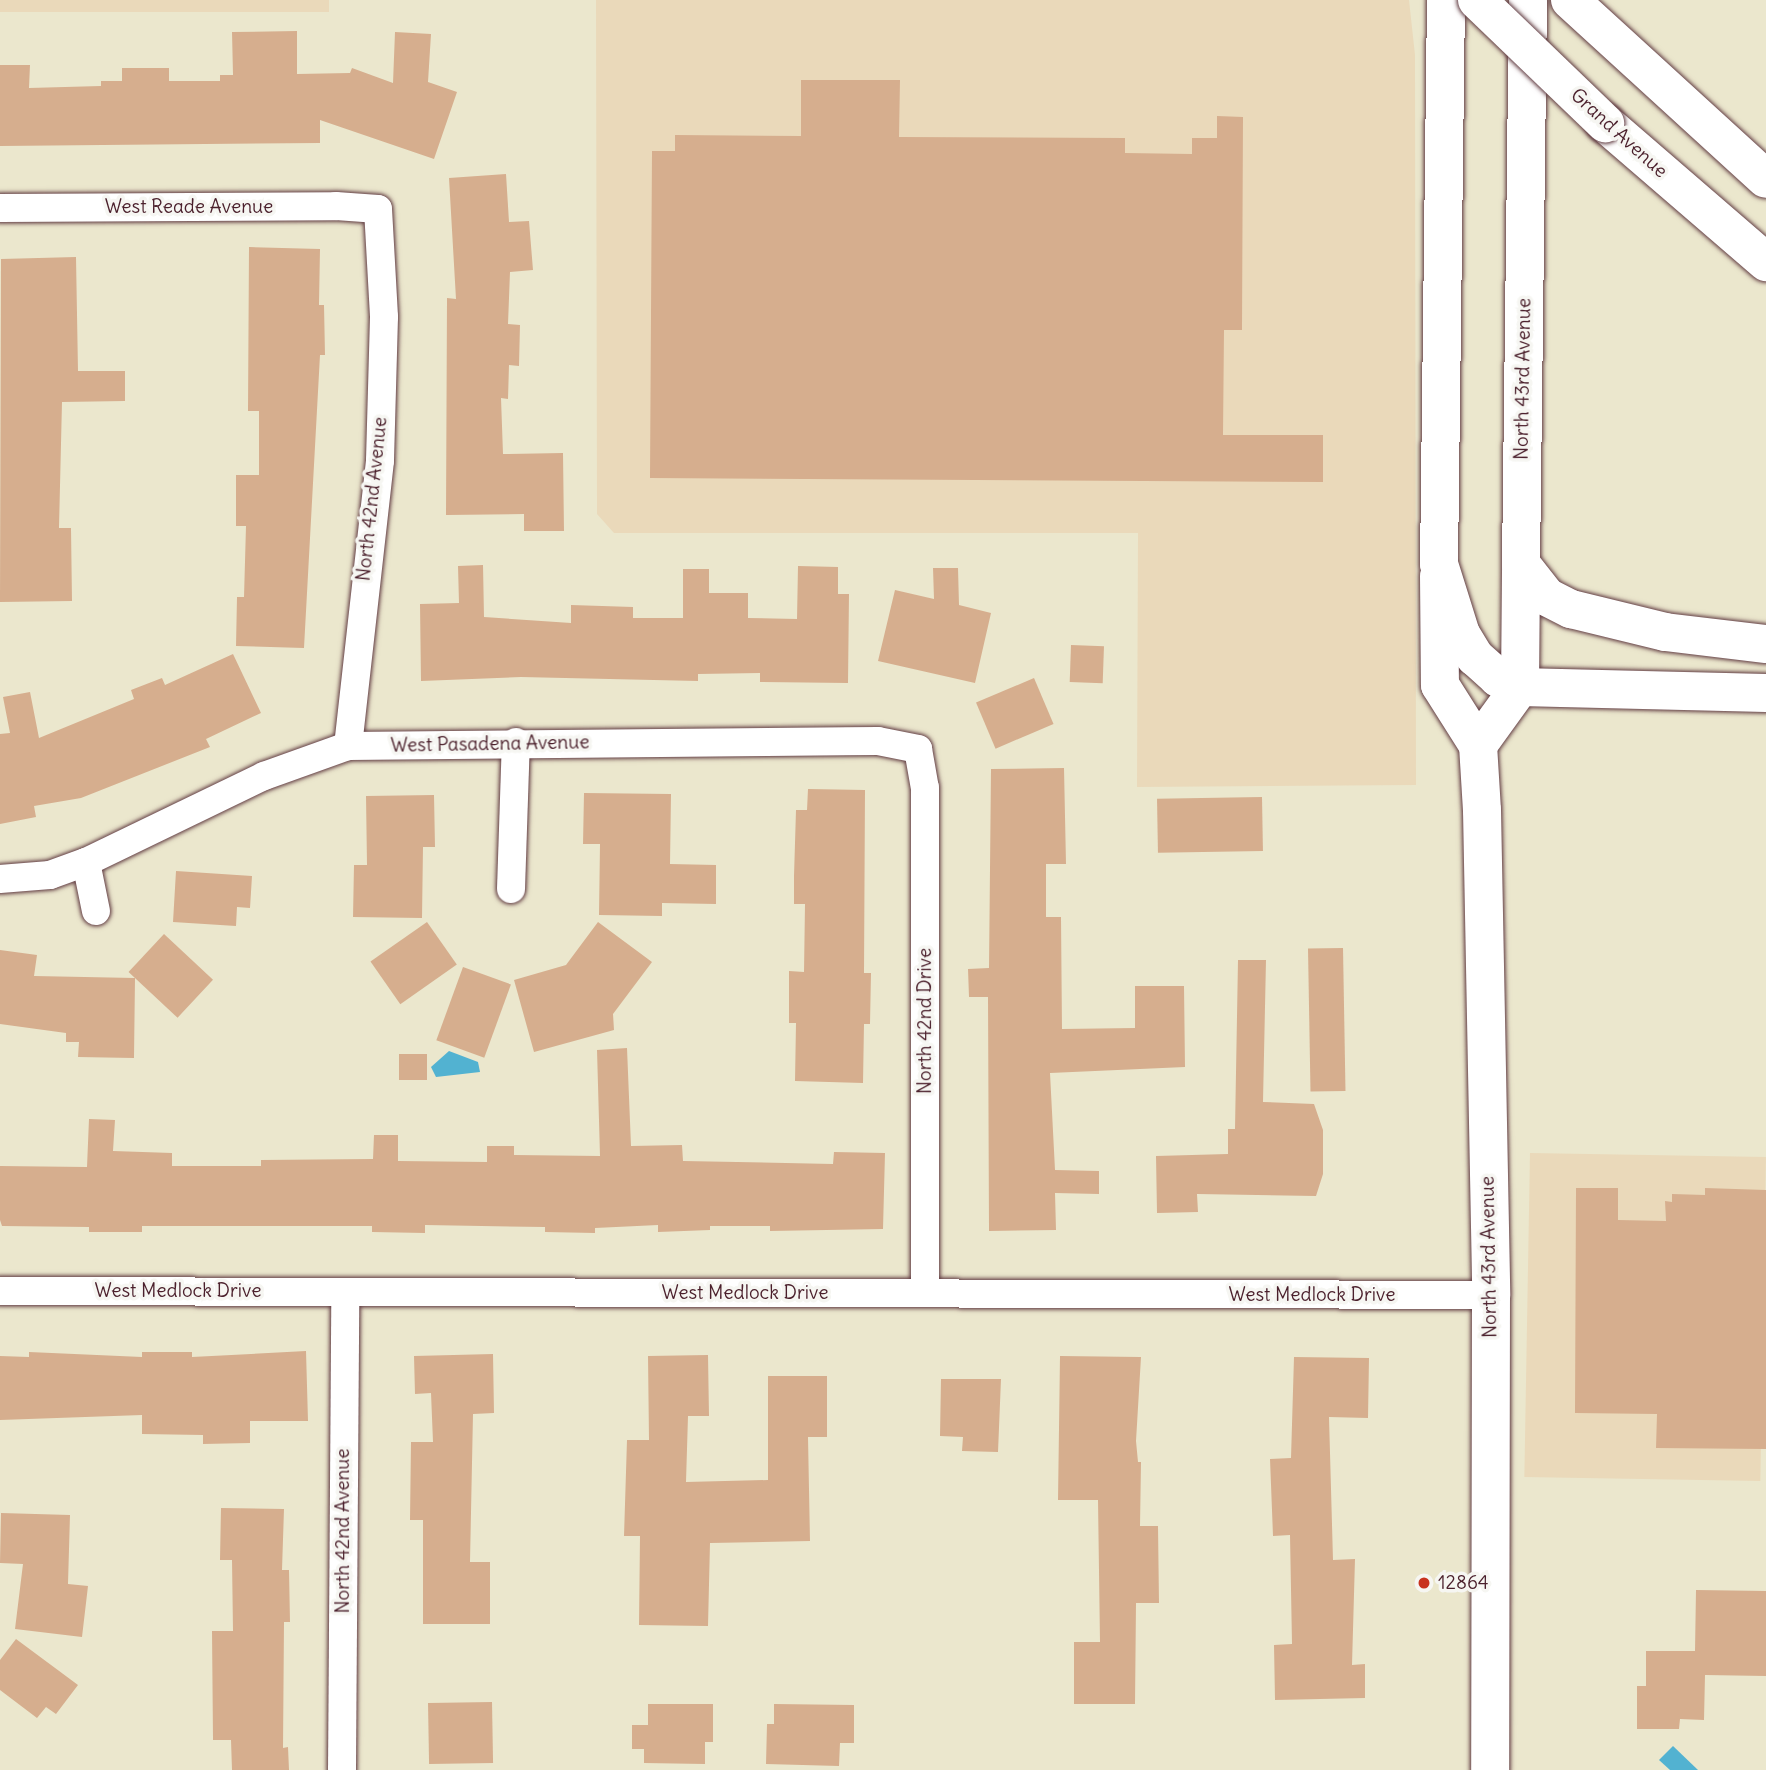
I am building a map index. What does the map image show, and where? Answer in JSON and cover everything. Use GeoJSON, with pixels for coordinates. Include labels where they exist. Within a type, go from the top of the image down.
{"type":"FeatureCollection","features":[{"type":"Feature","properties":{"kind":"main road"},"geometry":{"type":"LineString","coordinates":[[1446,0],[1440,685],[1478,745],[1520,687]]}},
{"type":"Feature","properties":{"kind":"main road","name":"Grand Avenue"},"geometry":{"type":"LineString","coordinates":[[1477,0],[1605,122],[1766,262]]}},
{"type":"Feature","properties":{"kind":"main road","name":"North 43rd Avenue"},"geometry":{"type":"LineString","coordinates":[[1520,687],[1528,0]]}},
{"type":"Feature","properties":{"kind":"main road"},"geometry":{"type":"LineString","coordinates":[[1570,0],[1766,179]]}},
{"type":"Feature","properties":{"kind":"main road"},"geometry":{"type":"LineString","coordinates":[[1439,564],[1461,634],[1475,657],[1498,678],[1520,687],[1766,693]]}},
{"type":"Feature","properties":{"kind":"main road"},"geometry":{"type":"LineString","coordinates":[[1521,564],[1547,597],[1571,609],[1665,632],[1766,643]]}},
{"type":"Feature","properties":{"kind":"main road","name":"North 43rd Avenue"},"geometry":{"type":"LineString","coordinates":[[1478,745],[1491,1294],[1490,1770]]}},
{"type":"Feature","properties":{"kind":"street","name":"West Reade Avenue"},"geometry":{"type":"LineString","coordinates":[[0,208],[337,206],[378,209]]}},
{"type":"Feature","properties":{"kind":"street","name":"North 42nd Avenue"},"geometry":{"type":"LineString","coordinates":[[348,746],[380,461],[384,317],[378,209]]}},
{"type":"Feature","properties":{"kind":"street","name":"West Pasadena Avenue"},"geometry":{"type":"LineString","coordinates":[[0,879],[50,874],[86,862],[264,776],[348,746],[516,742],[878,741],[918,749]]}},
{"type":"Feature","properties":{"kind":"street"},"geometry":{"type":"LineString","coordinates":[[510,889],[516,742]]}},
{"type":"Feature","properties":{"kind":"street","name":"North 42nd Drive"},"geometry":{"type":"LineString","coordinates":[[918,749],[925,788],[925,1293]]}},
{"type":"Feature","properties":{"kind":"street"},"geometry":{"type":"LineString","coordinates":[[86,862],[96,911]]}},
{"type":"Feature","properties":{"kind":"street","name":"West Medlock Drive"},"geometry":{"type":"LineString","coordinates":[[0,1291],[1491,1294]]}},
{"type":"Feature","properties":{"kind":"street","name":"North 42nd Avenue"},"geometry":{"type":"LineString","coordinates":[[342,1770],[345,1292]]}},
{"type":"Feature","properties":{"kind":"shaded area"},"geometry":{"type":"Polygon","coordinates":[[[0,0],[329,0],[329,12],[0,12],[0,0]]]}},
{"type":"Feature","properties":{"kind":"shaded area"},"geometry":{"type":"Polygon","coordinates":[[[596,0],[1409,0],[1415,55],[1416,785],[1137,787],[1138,533],[614,533],[597,514],[596,0]]]}},
{"type":"Feature","properties":{"kind":"shaded area"},"geometry":{"type":"Polygon","coordinates":[[[1530,1153],[1766,1157],[1760,1481],[1524,1477],[1530,1153]]]}},
{"type":"Feature","properties":{"kind":"water"},"geometry":{"type":"Polygon","coordinates":[[[449,1051],[478,1062],[480,1072],[436,1077],[431,1067],[449,1051]]]}},
{"type":"Feature","properties":{"kind":"water"},"geometry":{"type":"Polygon","coordinates":[[[1673,1746],[1698,1770],[1670,1770],[1659,1760],[1673,1746]]]}},
{"type":"Feature","properties":{"kind":"building"},"geometry":{"type":"Polygon","coordinates":[[[297,31],[297,74],[350,73],[352,68],[393,83],[395,32],[431,34],[428,82],[457,92],[434,159],[320,120],[320,143],[0,146],[0,65],[30,65],[29,88],[101,86],[101,81],[122,81],[122,68],[169,68],[169,81],[220,81],[220,75],[233,75],[232,32],[297,31]]]}},
{"type":"Feature","properties":{"kind":"building"},"geometry":{"type":"Polygon","coordinates":[[[801,80],[900,80],[899,137],[1125,138],[1125,153],[1192,154],[1192,138],[1217,138],[1217,116],[1243,117],[1242,330],[1224,330],[1223,435],[1323,435],[1323,482],[650,478],[652,151],[675,151],[675,135],[801,136],[801,80]]]}},
{"type":"Feature","properties":{"kind":"building"},"geometry":{"type":"Polygon","coordinates":[[[506,174],[509,222],[529,221],[533,270],[510,272],[508,324],[520,325],[519,366],[509,365],[508,399],[501,398],[503,454],[563,453],[564,531],[524,531],[524,514],[446,515],[447,298],[456,299],[449,178],[506,174]]]}},
{"type":"Feature","properties":{"kind":"building"},"geometry":{"type":"Polygon","coordinates":[[[249,247],[320,249],[319,305],[324,305],[325,355],[320,355],[304,648],[236,646],[237,597],[244,597],[246,526],[236,526],[236,475],[259,475],[259,411],[248,411],[249,247]]]}},
{"type":"Feature","properties":{"kind":"building"},"geometry":{"type":"Polygon","coordinates":[[[76,257],[78,371],[125,371],[125,401],[62,402],[59,528],[71,528],[72,601],[0,602],[1,259],[76,257]]]}},
{"type":"Feature","properties":{"kind":"building"},"geometry":{"type":"Polygon","coordinates":[[[483,565],[484,617],[571,623],[571,605],[633,607],[633,618],[683,618],[683,569],[709,569],[709,593],[748,593],[748,618],[797,619],[798,566],[838,567],[838,594],[849,594],[848,683],[760,682],[760,673],[698,674],[698,681],[521,677],[421,681],[420,604],[459,603],[458,566],[483,565]]]}},
{"type":"Feature","properties":{"kind":"building"},"geometry":{"type":"Polygon","coordinates":[[[933,568],[958,568],[959,605],[991,613],[975,683],[878,661],[895,590],[934,599],[933,568]]]}},
{"type":"Feature","properties":{"kind":"building"},"geometry":{"type":"Polygon","coordinates":[[[1071,645],[1104,646],[1103,683],[1070,682],[1071,645]]]}},
{"type":"Feature","properties":{"kind":"building"},"geometry":{"type":"Polygon","coordinates":[[[233,654],[261,713],[206,739],[210,747],[81,798],[34,806],[36,817],[0,824],[0,734],[10,733],[3,697],[30,692],[39,738],[134,699],[131,690],[162,678],[165,685],[233,654]]]}},
{"type":"Feature","properties":{"kind":"building"},"geometry":{"type":"Polygon","coordinates":[[[1034,678],[1054,724],[996,749],[976,703],[1034,678]]]}},
{"type":"Feature","properties":{"kind":"building"},"geometry":{"type":"Polygon","coordinates":[[[1064,768],[1066,864],[1046,864],[1046,917],[1061,917],[1062,1029],[1135,1028],[1135,986],[1184,986],[1185,1067],[1050,1073],[1055,1170],[1099,1171],[1099,1194],[1055,1193],[1056,1230],[989,1231],[988,997],[969,997],[968,969],[989,968],[991,769],[1064,768]]]}},
{"type":"Feature","properties":{"kind":"building"},"geometry":{"type":"Polygon","coordinates":[[[808,789],[865,790],[864,973],[871,973],[870,1024],[864,1024],[863,1083],[795,1081],[796,1023],[789,1023],[789,971],[804,972],[805,904],[794,904],[796,810],[807,810],[808,789]]]}},
{"type":"Feature","properties":{"kind":"building"},"geometry":{"type":"Polygon","coordinates":[[[584,793],[671,794],[670,864],[716,865],[716,904],[662,903],[662,916],[599,915],[600,844],[583,844],[584,793]]]}},
{"type":"Feature","properties":{"kind":"building"},"geometry":{"type":"Polygon","coordinates":[[[434,795],[435,847],[423,847],[422,918],[353,917],[354,865],[367,865],[366,796],[434,795]]]}},
{"type":"Feature","properties":{"kind":"building"},"geometry":{"type":"Polygon","coordinates":[[[1262,797],[1263,851],[1158,853],[1157,799],[1262,797]]]}},
{"type":"Feature","properties":{"kind":"building"},"geometry":{"type":"Polygon","coordinates":[[[176,871],[252,876],[250,908],[237,907],[236,926],[173,922],[176,871]]]}},
{"type":"Feature","properties":{"kind":"building"},"geometry":{"type":"Polygon","coordinates":[[[427,922],[457,965],[400,1004],[370,962],[427,922]]]}},
{"type":"Feature","properties":{"kind":"building"},"geometry":{"type":"Polygon","coordinates":[[[598,922],[652,962],[613,1014],[614,1030],[534,1052],[514,980],[566,965],[598,922]]]}},
{"type":"Feature","properties":{"kind":"building"},"geometry":{"type":"Polygon","coordinates":[[[164,934],[213,980],[178,1018],[129,972],[164,934]]]}},
{"type":"Feature","properties":{"kind":"building"},"geometry":{"type":"Polygon","coordinates":[[[1343,948],[1345,1091],[1311,1092],[1308,949],[1343,948]]]}},
{"type":"Feature","properties":{"kind":"building"},"geometry":{"type":"Polygon","coordinates":[[[0,950],[37,955],[34,976],[135,978],[134,1058],[78,1057],[79,1042],[66,1042],[66,1033],[0,1024],[0,950]]]}},
{"type":"Feature","properties":{"kind":"building"},"geometry":{"type":"Polygon","coordinates":[[[1238,960],[1266,960],[1263,1102],[1314,1104],[1323,1130],[1323,1174],[1316,1196],[1197,1194],[1198,1212],[1157,1213],[1156,1156],[1228,1154],[1228,1129],[1235,1129],[1238,960]]]}},
{"type":"Feature","properties":{"kind":"building"},"geometry":{"type":"Polygon","coordinates":[[[463,967],[511,984],[484,1058],[436,1040],[463,967]]]}},
{"type":"Feature","properties":{"kind":"building"},"geometry":{"type":"Polygon","coordinates":[[[627,1048],[631,1146],[682,1145],[683,1161],[833,1164],[834,1152],[885,1153],[883,1229],[770,1231],[770,1226],[710,1226],[710,1230],[658,1232],[658,1225],[595,1228],[595,1233],[545,1232],[545,1227],[425,1225],[425,1233],[372,1232],[372,1226],[142,1226],[142,1232],[89,1232],[89,1227],[2,1226],[0,1220],[0,1166],[87,1167],[89,1119],[115,1120],[113,1151],[172,1153],[172,1166],[261,1166],[261,1160],[373,1159],[374,1135],[398,1135],[398,1161],[487,1162],[487,1146],[514,1146],[514,1155],[600,1156],[597,1050],[627,1048]]]}},
{"type":"Feature","properties":{"kind":"building"},"geometry":{"type":"Polygon","coordinates":[[[399,1054],[427,1054],[427,1080],[399,1080],[399,1054]]]}},
{"type":"Feature","properties":{"kind":"building"},"geometry":{"type":"Polygon","coordinates":[[[1576,1188],[1618,1188],[1618,1220],[1666,1221],[1665,1201],[1672,1202],[1672,1194],[1705,1195],[1705,1188],[1766,1190],[1766,1449],[1656,1448],[1657,1414],[1575,1413],[1576,1188]]]}},
{"type":"Feature","properties":{"kind":"building"},"geometry":{"type":"Polygon","coordinates":[[[306,1351],[308,1421],[250,1421],[250,1443],[203,1444],[203,1435],[142,1434],[142,1415],[0,1420],[0,1356],[29,1357],[29,1352],[142,1357],[142,1352],[192,1352],[192,1357],[306,1351]]]}},
{"type":"Feature","properties":{"kind":"building"},"geometry":{"type":"Polygon","coordinates":[[[493,1354],[494,1413],[473,1414],[470,1562],[490,1562],[490,1624],[423,1624],[423,1520],[410,1520],[411,1442],[433,1442],[431,1393],[415,1394],[414,1356],[493,1354]]]}},
{"type":"Feature","properties":{"kind":"building"},"geometry":{"type":"Polygon","coordinates":[[[708,1355],[709,1416],[688,1416],[686,1482],[768,1480],[768,1376],[827,1376],[827,1437],[808,1437],[810,1541],[710,1543],[708,1626],[639,1625],[640,1536],[624,1536],[627,1440],[649,1440],[648,1356],[708,1355]]]}},
{"type":"Feature","properties":{"kind":"building"},"geometry":{"type":"Polygon","coordinates":[[[1060,1356],[1141,1357],[1136,1441],[1138,1462],[1141,1462],[1140,1526],[1158,1526],[1159,1603],[1136,1603],[1135,1704],[1074,1704],[1074,1642],[1100,1642],[1098,1500],[1058,1500],[1060,1356]]]}},
{"type":"Feature","properties":{"kind":"building"},"geometry":{"type":"Polygon","coordinates":[[[1294,1357],[1369,1358],[1368,1418],[1329,1417],[1333,1560],[1355,1559],[1352,1665],[1365,1664],[1365,1698],[1275,1700],[1274,1645],[1292,1644],[1290,1535],[1273,1536],[1270,1459],[1291,1458],[1294,1357]]]}},
{"type":"Feature","properties":{"kind":"building"},"geometry":{"type":"Polygon","coordinates":[[[941,1379],[1001,1379],[998,1452],[962,1451],[963,1437],[940,1436],[941,1379]]]}},
{"type":"Feature","properties":{"kind":"building"},"geometry":{"type":"Polygon","coordinates":[[[221,1508],[284,1509],[282,1570],[289,1570],[290,1622],[284,1622],[283,1748],[288,1747],[289,1770],[232,1770],[231,1740],[213,1740],[212,1631],[233,1631],[232,1560],[220,1560],[221,1508]]]}},
{"type":"Feature","properties":{"kind":"building"},"geometry":{"type":"Polygon","coordinates":[[[1,1513],[70,1515],[68,1584],[88,1586],[82,1637],[15,1629],[23,1564],[0,1563],[1,1513]]]}},
{"type":"Feature","properties":{"kind":"building"},"geometry":{"type":"Polygon","coordinates":[[[1696,1590],[1766,1591],[1766,1676],[1705,1675],[1704,1720],[1680,1719],[1679,1729],[1637,1729],[1637,1686],[1646,1686],[1646,1651],[1695,1651],[1696,1590]]]}},
{"type":"Feature","properties":{"kind":"building"},"geometry":{"type":"Polygon","coordinates":[[[16,1639],[78,1685],[56,1714],[46,1707],[37,1718],[0,1690],[0,1660],[16,1639]]]}},
{"type":"Feature","properties":{"kind":"building"},"geometry":{"type":"Polygon","coordinates":[[[492,1702],[493,1763],[429,1764],[428,1703],[492,1702]]]}},
{"type":"Feature","properties":{"kind":"building"},"geometry":{"type":"Polygon","coordinates":[[[648,1704],[713,1704],[713,1742],[705,1742],[705,1764],[644,1763],[644,1749],[632,1749],[632,1725],[648,1725],[648,1704]]]}},
{"type":"Feature","properties":{"kind":"building"},"geometry":{"type":"Polygon","coordinates":[[[774,1704],[854,1705],[854,1743],[840,1743],[839,1766],[766,1764],[767,1724],[774,1724],[774,1704]]]}},
{"type":"Feature","properties":{"kind":"place","name":"12864"},"geometry":{"type":"Point","coordinates":[1424,1583]}}]}
